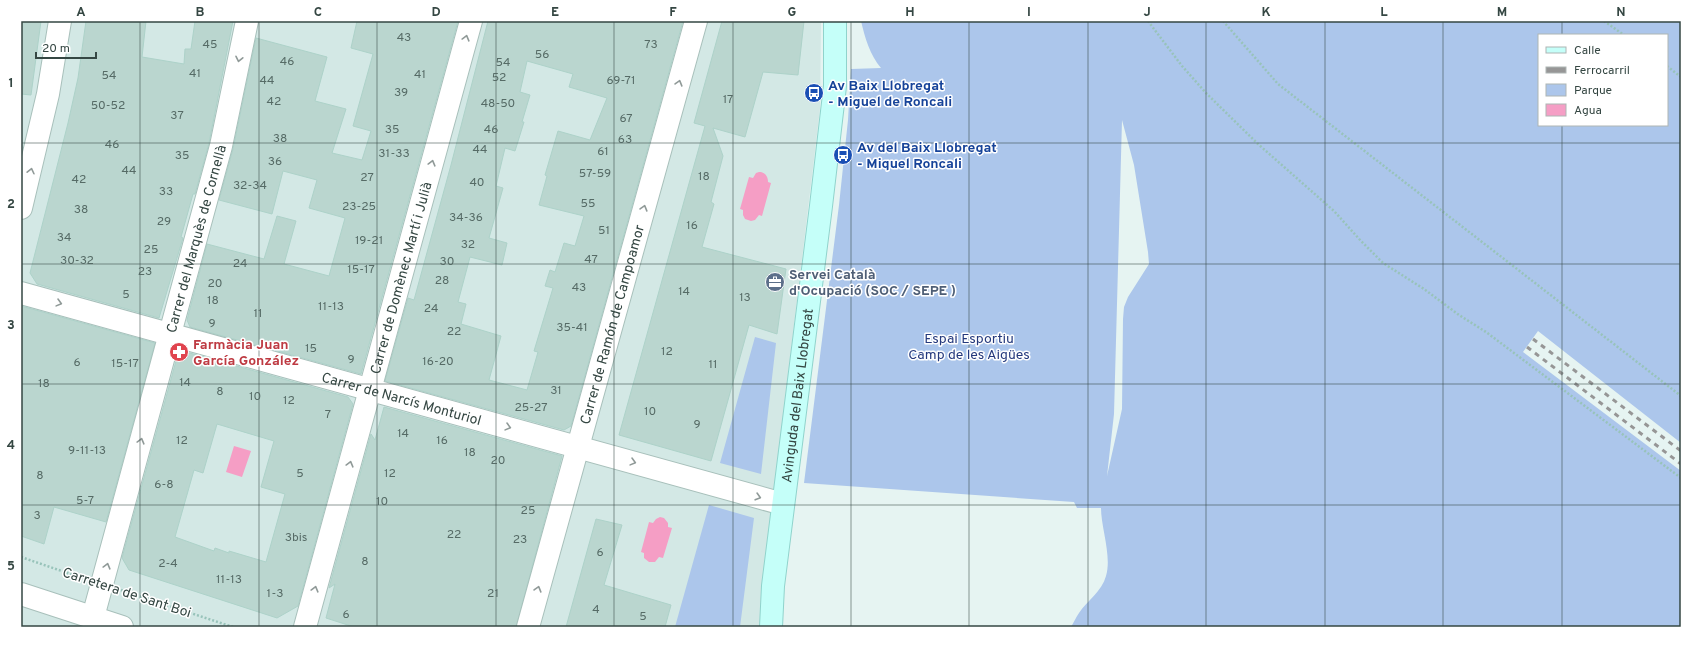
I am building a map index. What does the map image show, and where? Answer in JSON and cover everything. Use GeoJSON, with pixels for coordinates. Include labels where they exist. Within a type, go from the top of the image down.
{"type":"FeatureCollection","features":[{"type":"Feature","properties":{"kind":"main road","name":"Avinguda del Baix Llobregat"},"geometry":{"type":"LineString","coordinates":[[771,627],[773,586],[835,86],[835,21]]}},
{"type":"Feature","properties":{"kind":"street"},"geometry":{"type":"LineString","coordinates":[[21,208],[48,94],[60,21]]}},
{"type":"Feature","properties":{"kind":"street","name":"Carrer del Marquès de Cornellà"},"geometry":{"type":"LineString","coordinates":[[93,618],[220,146],[247,21]]}},
{"type":"Feature","properties":{"kind":"street","name":"Carrer de Domènec Martí i Julià"},"geometry":{"type":"LineString","coordinates":[[305,627],[471,21]]}},
{"type":"Feature","properties":{"kind":"street","name":"Carrer de Ramón de Campoamor"},"geometry":{"type":"LineString","coordinates":[[528,627],[696,21]]}},
{"type":"Feature","properties":{"kind":"street","name":"Carrer de Narcís Monturiol"},"geometry":{"type":"LineString","coordinates":[[21,293],[783,504]]}},
{"type":"Feature","properties":{"kind":"street"},"geometry":{"type":"LineString","coordinates":[[21,594],[122,627]]}},
{"type":"Feature","properties":{"kind":"path"},"geometry":{"type":"LineString","coordinates":[[1148,21],[1182,66],[1206,93],[1258,144],[1334,211],[1383,263],[1424,289],[1459,315],[1486,332],[1681,478]]}},
{"type":"Feature","properties":{"kind":"path"},"geometry":{"type":"LineString","coordinates":[[1223,21],[1278,84],[1681,396]]}},
{"type":"Feature","properties":{"kind":"path"},"geometry":{"type":"LineString","coordinates":[[1604,21],[1623,34]]}},
{"type":"Feature","properties":{"kind":"path"},"geometry":{"type":"LineString","coordinates":[[1668,67],[1681,77]]}},
{"type":"Feature","properties":{"kind":"path","name":"Carretera de Sant Boi"},"geometry":{"type":"LineString","coordinates":[[21,557],[233,627]]}},
{"type":"Feature","properties":{"kind":"shaded area"},"geometry":{"type":"Polygon","coordinates":[[[21,21],[821,21],[820,109],[772,509],[767,627],[21,627],[21,21]]]}},
{"type":"Feature","properties":{"kind":"green space","name":"Espai Esportiu Camp de les Aigües"},"geometry":{"type":"Polygon","coordinates":[[[861,21],[1681,21],[1681,443],[1538,331],[1523,352],[1681,471],[1681,627],[1071,627],[1082,609],[1098,591],[1106,576],[1108,560],[1101,508],[1077,508],[1074,502],[804,483],[839,205],[848,120],[851,69],[881,68],[871,52],[861,21]],[[1122,120],[1114,414],[1107,476],[1122,409],[1124,307],[1128,297],[1149,264],[1134,165],[1122,120]]]}},
{"type":"Feature","properties":{"kind":"green space"},"geometry":{"type":"Polygon","coordinates":[[[755,337],[776,343],[761,474],[720,463],[755,337]]]}},
{"type":"Feature","properties":{"kind":"green space"},"geometry":{"type":"Polygon","coordinates":[[[709,505],[754,518],[740,627],[675,627],[709,505]]]}},
{"type":"Feature","properties":{"kind":"water"},"geometry":{"type":"Polygon","coordinates":[[[759,172],[767,176],[768,182],[771,183],[762,216],[759,215],[755,220],[751,221],[745,219],[743,210],[740,209],[749,177],[753,178],[756,173],[759,172]]]}},
{"type":"Feature","properties":{"kind":"water"},"geometry":{"type":"Polygon","coordinates":[[[234,446],[251,451],[242,477],[226,472],[234,446]]]}},
{"type":"Feature","properties":{"kind":"water"},"geometry":{"type":"Polygon","coordinates":[[[660,517],[664,518],[668,523],[668,527],[672,528],[663,558],[659,557],[655,562],[649,562],[644,558],[644,553],[641,552],[649,522],[653,523],[660,517]]]}},
{"type":"Feature","properties":{"kind":"building"},"geometry":{"type":"Polygon","coordinates":[[[21,21],[41,21],[31,95],[21,94],[21,21]]]}},
{"type":"Feature","properties":{"kind":"building"},"geometry":{"type":"Polygon","coordinates":[[[86,21],[146,21],[142,57],[184,64],[185,49],[191,49],[195,21],[233,21],[209,143],[195,194],[193,194],[181,237],[183,238],[159,318],[37,284],[30,273],[78,78],[86,21]]]}},
{"type":"Feature","properties":{"kind":"building"},"geometry":{"type":"Polygon","coordinates":[[[357,21],[458,21],[361,374],[190,327],[187,320],[207,244],[264,259],[277,216],[296,221],[284,264],[329,276],[345,218],[309,208],[317,180],[283,171],[272,214],[219,200],[233,149],[256,38],[327,57],[315,101],[346,109],[332,153],[362,160],[371,131],[353,126],[373,54],[351,48],[357,21]]]}},
{"type":"Feature","properties":{"kind":"building"},"geometry":{"type":"Polygon","coordinates":[[[488,21],[683,21],[571,426],[564,430],[385,381],[408,298],[414,300],[488,21]],[[527,61],[520,92],[530,95],[515,151],[505,148],[496,186],[503,188],[489,238],[507,243],[502,265],[470,257],[458,302],[466,304],[461,324],[501,336],[489,380],[527,390],[538,352],[534,351],[553,288],[545,286],[550,270],[555,272],[564,243],[575,246],[584,216],[539,205],[547,176],[545,175],[558,131],[590,140],[607,98],[569,87],[573,74],[527,61]]]}},
{"type":"Feature","properties":{"kind":"building"},"geometry":{"type":"Polygon","coordinates":[[[722,21],[804,21],[798,75],[763,72],[745,137],[713,128],[723,156],[711,202],[714,204],[702,247],[786,269],[777,334],[749,325],[711,461],[619,435],[705,126],[694,123],[722,21]]]}},
{"type":"Feature","properties":{"kind":"building"},"geometry":{"type":"Polygon","coordinates":[[[21,306],[155,343],[106,522],[54,507],[44,544],[21,536],[21,306]]]}},
{"type":"Feature","properties":{"kind":"building"},"geometry":{"type":"Polygon","coordinates":[[[179,350],[348,397],[353,404],[298,606],[277,618],[129,570],[122,558],[179,350]],[[217,424],[203,473],[194,470],[175,537],[214,551],[215,548],[266,562],[285,494],[261,487],[274,441],[217,424]]]}},
{"type":"Feature","properties":{"kind":"building"},"geometry":{"type":"Polygon","coordinates":[[[384,407],[562,456],[516,627],[354,627],[326,618],[335,584],[329,588],[371,434],[375,440],[384,407]]]}},
{"type":"Feature","properties":{"kind":"building"},"geometry":{"type":"Polygon","coordinates":[[[596,519],[622,525],[604,585],[671,605],[665,627],[566,627],[596,519]]]}},
{"type":"Feature","properties":{"kind":"railway"},"geometry":{"type":"LineString","coordinates":[[1533,339],[1681,451]]}},
{"type":"Feature","properties":{"kind":"railway"},"geometry":{"type":"LineString","coordinates":[[1527,347],[1681,464]]}},
{"type":"Feature","properties":{"kind":"place","name":"Av Baix Llobregat - Miguel de Roncali"},"geometry":{"type":"Point","coordinates":[814,93]}},
{"type":"Feature","properties":{"kind":"place","name":"Av del Baix Llobregat - Miquel Roncali"},"geometry":{"type":"Point","coordinates":[843,155]}},
{"type":"Feature","properties":{"kind":"place","name":"Servei Català d'Ocupació (SOC / SEPE )"},"geometry":{"type":"Point","coordinates":[775,282]}},
{"type":"Feature","properties":{"kind":"place","name":"Farmàcia Juan García González"},"geometry":{"type":"Point","coordinates":[179,352]}}]}
